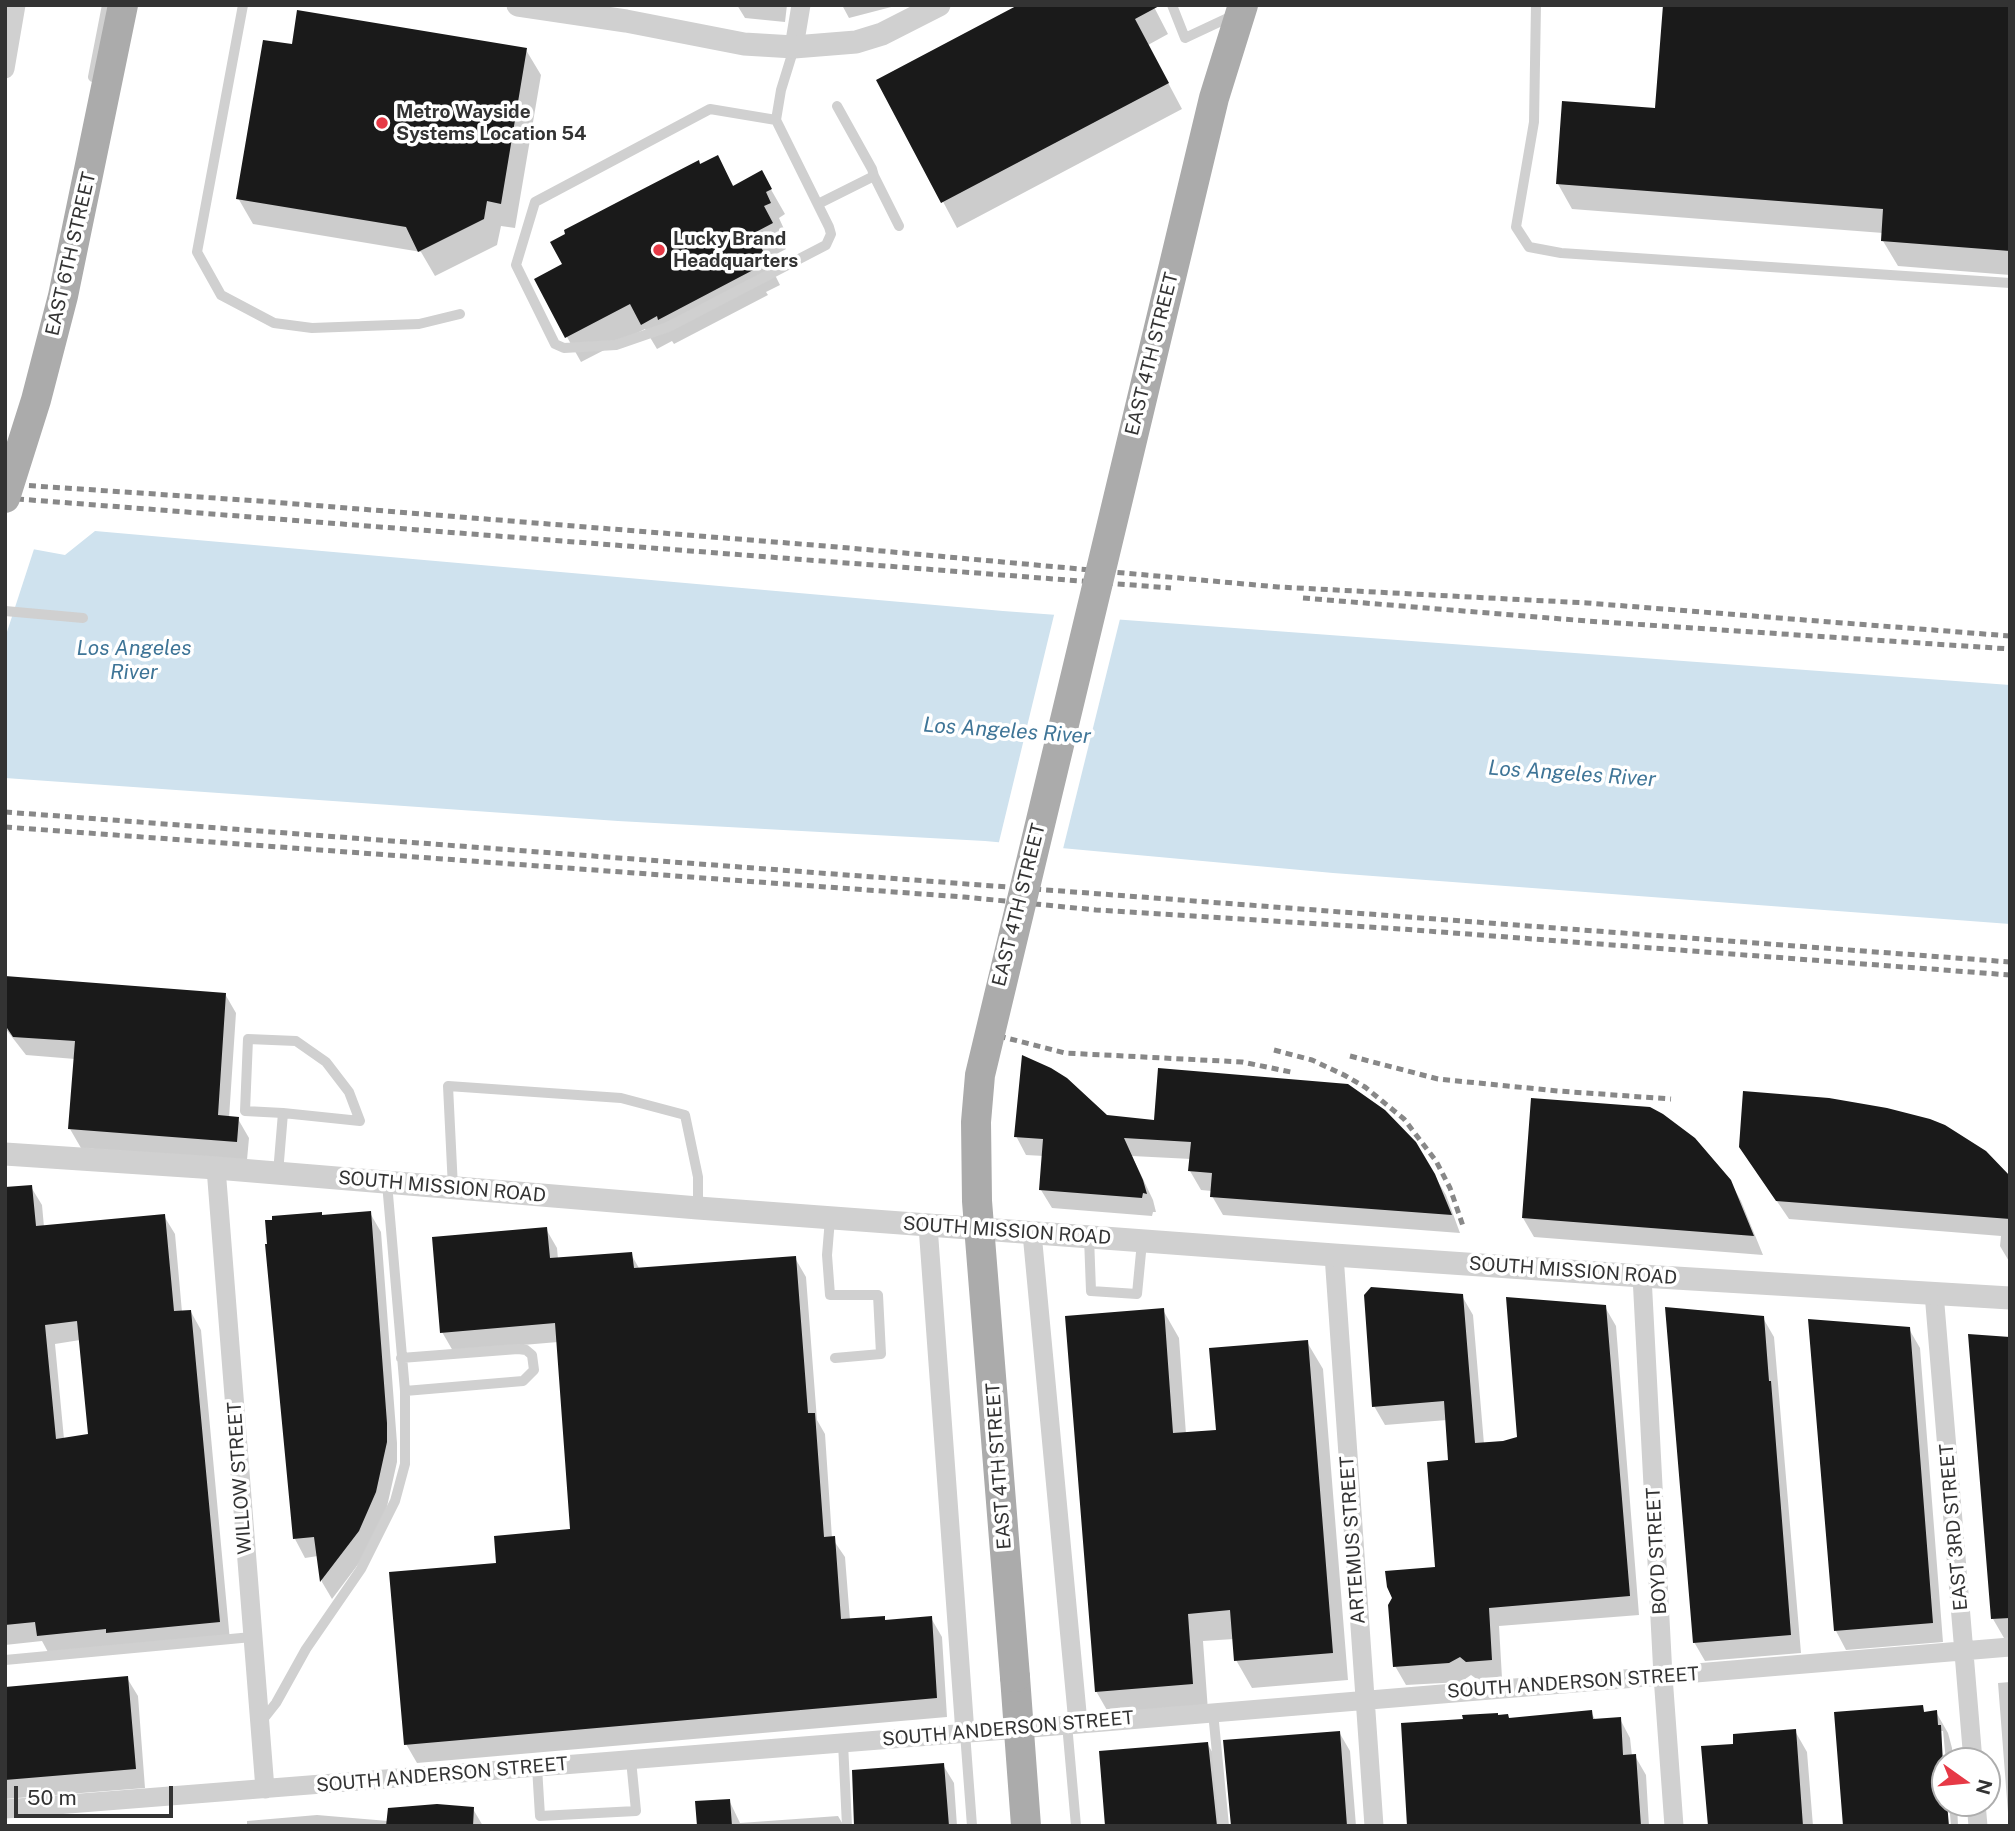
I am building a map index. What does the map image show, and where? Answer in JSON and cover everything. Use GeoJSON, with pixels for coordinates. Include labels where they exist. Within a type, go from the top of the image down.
{"type":"FeatureCollection","features":[{"type":"Feature","properties":{"kind":"main road","name":"EAST 6TH STREET"},"geometry":{"type":"LineString","coordinates":[[5,498],[36,400],[63,296],[123,5]]}},
{"type":"Feature","properties":{"kind":"main road","name":"EAST 4TH STREET"},"geometry":{"type":"LineString","coordinates":[[1026,1826],[977,1201],[976,1122],[980,1075],[1214,98],[1243,5]]}},
{"type":"Feature","properties":{"kind":"street"},"geometry":{"type":"LineString","coordinates":[[5,69],[16,5]]}},
{"type":"Feature","properties":{"kind":"street"},"geometry":{"type":"LineString","coordinates":[[518,5],[626,17],[744,44],[794,47],[856,42],[882,34],[939,5]]}},
{"type":"Feature","properties":{"kind":"street"},"geometry":{"type":"LineString","coordinates":[[794,47],[802,5]]}},
{"type":"Feature","properties":{"kind":"street","name":"SOUTH MISSION ROAD"},"geometry":{"type":"LineString","coordinates":[[5,1154],[216,1168],[928,1226],[1642,1276],[2010,1298]]}},
{"type":"Feature","properties":{"kind":"street","name":"WILLOW STREET"},"geometry":{"type":"LineString","coordinates":[[216,1168],[265,1789]]}},
{"type":"Feature","properties":{"kind":"street"},"geometry":{"type":"LineString","coordinates":[[928,1226],[965,1733]]}},
{"type":"Feature","properties":{"kind":"street"},"geometry":{"type":"LineString","coordinates":[[1032,1233],[1073,1724]]}},
{"type":"Feature","properties":{"kind":"street","name":"ARTEMUS STREET"},"geometry":{"type":"LineString","coordinates":[[1334,1255],[1374,1826]]}},
{"type":"Feature","properties":{"kind":"street","name":"BOYD STREET"},"geometry":{"type":"LineString","coordinates":[[1642,1276],[1663,1676],[1674,1826]]}},
{"type":"Feature","properties":{"kind":"street","name":"EAST 3RD STREET"},"geometry":{"type":"LineString","coordinates":[[1934,1293],[1972,1747]]}},
{"type":"Feature","properties":{"kind":"street","name":"SOUTH ANDERSON STREET"},"geometry":{"type":"LineString","coordinates":[[5,1809],[2010,1647]]}},
{"type":"Feature","properties":{"kind":"lane"},"geometry":{"type":"LineString","coordinates":[[92,84],[107,5]]}},
{"type":"Feature","properties":{"kind":"lane"},"geometry":{"type":"LineString","coordinates":[[243,5],[197,251],[221,295],[274,323],[312,328],[419,324],[460,314]]}},
{"type":"Feature","properties":{"kind":"lane"},"geometry":{"type":"LineString","coordinates":[[1172,5],[1185,38],[1254,5]]}},
{"type":"Feature","properties":{"kind":"lane"},"geometry":{"type":"LineString","coordinates":[[1536,5],[1534,122],[1516,227],[1530,247],[1561,253],[2010,283]]}},
{"type":"Feature","properties":{"kind":"lane"},"geometry":{"type":"LineString","coordinates":[[776,120],[710,109],[535,202],[516,265],[555,344],[564,348],[616,345],[668,327],[826,245],[831,234],[830,227],[776,120],[781,90],[794,47]]}},
{"type":"Feature","properties":{"kind":"lane"},"geometry":{"type":"LineString","coordinates":[[837,106],[872,169],[899,226]]}},
{"type":"Feature","properties":{"kind":"lane"},"geometry":{"type":"LineString","coordinates":[[818,204],[874,176]]}},
{"type":"Feature","properties":{"kind":"lane"},"geometry":{"type":"LineString","coordinates":[[5,611],[83,618]]}},
{"type":"Feature","properties":{"kind":"lane"},"geometry":{"type":"LineString","coordinates":[[248,1039],[296,1041],[326,1062],[349,1092],[360,1121],[283,1113],[245,1111],[248,1039]]}},
{"type":"Feature","properties":{"kind":"lane"},"geometry":{"type":"LineString","coordinates":[[453,1188],[448,1086],[621,1098],[685,1115],[698,1177],[698,1209]]}},
{"type":"Feature","properties":{"kind":"lane"},"geometry":{"type":"LineString","coordinates":[[278,1173],[283,1113]]}},
{"type":"Feature","properties":{"kind":"lane"},"geometry":{"type":"LineString","coordinates":[[260,1723],[276,1703],[306,1649],[361,1569],[395,1501],[405,1464],[405,1391],[387,1182]]}},
{"type":"Feature","properties":{"kind":"lane"},"geometry":{"type":"LineString","coordinates":[[830,1218],[827,1255],[830,1295],[878,1295],[881,1354],[835,1358]]}},
{"type":"Feature","properties":{"kind":"lane"},"geometry":{"type":"LineString","coordinates":[[1088,1237],[1091,1292],[1137,1294],[1143,1241]]}},
{"type":"Feature","properties":{"kind":"lane"},"geometry":{"type":"LineString","coordinates":[[401,1358],[518,1349],[526,1350],[532,1355],[534,1370],[523,1381],[405,1391]]}},
{"type":"Feature","properties":{"kind":"lane"},"geometry":{"type":"LineString","coordinates":[[5,1660],[252,1637]]}},
{"type":"Feature","properties":{"kind":"lane"},"geometry":{"type":"LineString","coordinates":[[1213,1712],[1224,1826]]}},
{"type":"Feature","properties":{"kind":"lane"},"geometry":{"type":"LineString","coordinates":[[1073,1724],[1076,1826]]}},
{"type":"Feature","properties":{"kind":"lane"},"geometry":{"type":"LineString","coordinates":[[965,1733],[972,1826]]}},
{"type":"Feature","properties":{"kind":"lane"},"geometry":{"type":"LineString","coordinates":[[843,1743],[847,1826]]}},
{"type":"Feature","properties":{"kind":"lane"},"geometry":{"type":"LineString","coordinates":[[537,1767],[540,1816],[636,1811],[631,1760]]}},
{"type":"Feature","properties":{"kind":"water","name":"Los Angeles River"},"geometry":{"type":"Polygon","coordinates":[[[95,531],[1003,611],[2010,685],[2010,924],[1333,873],[985,841],[618,821],[5,778],[5,544],[65,555],[95,531]]]}},
{"type":"Feature","properties":{"kind":"pier"},"geometry":{"type":"Polygon","coordinates":[[[5,540],[35,546],[5,638],[5,540]]]}},
{"type":"Feature","properties":{"kind":"pier"},"geometry":{"type":"Polygon","coordinates":[[[1055,611],[1121,615],[1062,853],[998,846],[1055,611]]]}},
{"type":"Feature","properties":{"kind":"building"},"geometry":{"type":"Polygon","coordinates":[[[1018,5],[1161,5],[1135,19],[1169,83],[941,203],[876,80],[1018,5]]]}},
{"type":"Feature","properties":{"kind":"building"},"geometry":{"type":"Polygon","coordinates":[[[1663,5],[2010,5],[2010,251],[1881,241],[1883,209],[1556,184],[1562,101],[1655,108],[1663,5]]]}},
{"type":"Feature","properties":{"kind":"building","name":"Metro Wayside Systems Location 54"},"geometry":{"type":"Polygon","coordinates":[[[297,10],[527,48],[501,204],[487,201],[484,219],[418,252],[406,227],[236,199],[263,40],[292,44],[297,10]]]}},
{"type":"Feature","properties":{"kind":"building","name":"Lucky Brand Headquarters"},"geometry":{"type":"Polygon","coordinates":[[[718,155],[733,186],[762,170],[772,189],[766,192],[771,203],[764,206],[773,223],[754,233],[767,259],[753,266],[755,269],[658,320],[657,316],[641,325],[630,304],[565,338],[534,279],[562,264],[550,242],[565,234],[564,230],[639,191],[699,160],[700,164],[718,155]]]}},
{"type":"Feature","properties":{"kind":"building"},"geometry":{"type":"Polygon","coordinates":[[[5,976],[226,993],[218,1115],[239,1117],[237,1142],[68,1129],[75,1041],[13,1037],[5,1025],[5,976]]]}},
{"type":"Feature","properties":{"kind":"building"},"geometry":{"type":"Polygon","coordinates":[[[1022,1055],[1067,1078],[1107,1115],[1154,1120],[1158,1068],[1348,1084],[1385,1110],[1416,1142],[1435,1174],[1452,1215],[1210,1197],[1212,1173],[1188,1171],[1191,1142],[1124,1138],[1143,1180],[1147,1194],[1143,1193],[1142,1198],[1039,1190],[1043,1139],[1014,1137],[1022,1055]]]}},
{"type":"Feature","properties":{"kind":"building"},"geometry":{"type":"Polygon","coordinates":[[[1743,1091],[1829,1098],[1887,1108],[1945,1125],[1986,1151],[2010,1176],[2010,1219],[1776,1201],[1739,1147],[1743,1091]]]}},
{"type":"Feature","properties":{"kind":"building"},"geometry":{"type":"Polygon","coordinates":[[[1531,1098],[1650,1107],[1663,1114],[1695,1138],[1731,1180],[1754,1236],[1522,1218],[1531,1098]]]}},
{"type":"Feature","properties":{"kind":"building"},"geometry":{"type":"Polygon","coordinates":[[[32,1185],[36,1226],[165,1214],[174,1311],[191,1310],[220,1622],[106,1633],[106,1629],[37,1636],[35,1622],[5,1625],[5,1187],[32,1185]],[[77,1321],[45,1325],[56,1439],[88,1434],[77,1321]]]}},
{"type":"Feature","properties":{"kind":"building"},"geometry":{"type":"Polygon","coordinates":[[[371,1211],[387,1442],[376,1492],[359,1531],[320,1582],[314,1537],[293,1539],[265,1220],[272,1220],[272,1216],[371,1211]]]}},
{"type":"Feature","properties":{"kind":"building"},"geometry":{"type":"Polygon","coordinates":[[[547,1227],[550,1258],[632,1252],[634,1268],[796,1256],[808,1413],[815,1413],[824,1537],[835,1536],[841,1619],[885,1616],[885,1620],[932,1616],[937,1698],[404,1745],[389,1572],[496,1563],[494,1536],[570,1529],[555,1323],[440,1333],[432,1237],[547,1227]]]}},
{"type":"Feature","properties":{"kind":"building"},"geometry":{"type":"Polygon","coordinates":[[[1371,1287],[1463,1294],[1475,1443],[1517,1437],[1506,1297],[1606,1305],[1630,1596],[1489,1608],[1492,1660],[1466,1662],[1460,1657],[1449,1663],[1393,1667],[1388,1605],[1392,1598],[1385,1571],[1435,1567],[1427,1462],[1448,1460],[1444,1401],[1372,1407],[1364,1295],[1371,1287]]]}},
{"type":"Feature","properties":{"kind":"building"},"geometry":{"type":"Polygon","coordinates":[[[1665,1307],[1764,1316],[1791,1635],[1693,1643],[1665,1307]]]}},
{"type":"Feature","properties":{"kind":"building"},"geometry":{"type":"Polygon","coordinates":[[[1164,1308],[1173,1433],[1216,1430],[1209,1348],[1308,1340],[1333,1653],[1234,1661],[1230,1610],[1188,1614],[1193,1684],[1095,1692],[1065,1316],[1164,1308]]]}},
{"type":"Feature","properties":{"kind":"building"},"geometry":{"type":"Polygon","coordinates":[[[1808,1319],[1910,1327],[1933,1623],[1834,1631],[1808,1319]]]}},
{"type":"Feature","properties":{"kind":"building"},"geometry":{"type":"Polygon","coordinates":[[[1968,1334],[2010,1337],[2010,1618],[1991,1619],[1968,1334]]]}},
{"type":"Feature","properties":{"kind":"building"},"geometry":{"type":"Polygon","coordinates":[[[128,1676],[136,1769],[5,1780],[5,1687],[128,1676]]]}},
{"type":"Feature","properties":{"kind":"building"},"geometry":{"type":"Polygon","coordinates":[[[1923,1705],[1924,1712],[1937,1710],[1942,1747],[1931,1747],[1931,1817],[1948,1817],[1949,1826],[1843,1826],[1834,1712],[1923,1705]]]}},
{"type":"Feature","properties":{"kind":"building"},"geometry":{"type":"Polygon","coordinates":[[[1592,1710],[1593,1719],[1621,1717],[1623,1755],[1636,1754],[1641,1826],[1407,1826],[1401,1723],[1463,1719],[1462,1715],[1498,1713],[1508,1714],[1509,1718],[1592,1710]]]}},
{"type":"Feature","properties":{"kind":"building"},"geometry":{"type":"Polygon","coordinates":[[[1796,1729],[1803,1826],[1708,1826],[1701,1746],[1733,1744],[1733,1734],[1796,1729]]]}},
{"type":"Feature","properties":{"kind":"building"},"geometry":{"type":"Polygon","coordinates":[[[1340,1731],[1347,1826],[1231,1826],[1223,1740],[1340,1731]]]}},
{"type":"Feature","properties":{"kind":"building"},"geometry":{"type":"Polygon","coordinates":[[[1208,1742],[1217,1826],[1105,1826],[1099,1751],[1208,1742]]]}},
{"type":"Feature","properties":{"kind":"building"},"geometry":{"type":"Polygon","coordinates":[[[944,1763],[949,1826],[854,1826],[852,1770],[944,1763]]]}},
{"type":"Feature","properties":{"kind":"building"},"geometry":{"type":"Polygon","coordinates":[[[730,1799],[732,1826],[697,1826],[695,1801],[730,1799]]]}},
{"type":"Feature","properties":{"kind":"building"},"geometry":{"type":"Polygon","coordinates":[[[437,1804],[474,1807],[473,1826],[386,1826],[388,1808],[437,1804]]]}},
{"type":"Feature","properties":{"kind":"railway"},"geometry":{"type":"LineString","coordinates":[[5,484],[259,501],[838,547],[1278,587],[1587,603],[2010,636]]}},
{"type":"Feature","properties":{"kind":"railway"},"geometry":{"type":"LineString","coordinates":[[5,498],[1171,588]]}},
{"type":"Feature","properties":{"kind":"railway"},"geometry":{"type":"LineString","coordinates":[[1303,598],[1587,621],[2010,649]]}},
{"type":"Feature","properties":{"kind":"railway"},"geometry":{"type":"LineString","coordinates":[[5,812],[2010,962]]}},
{"type":"Feature","properties":{"kind":"railway"},"geometry":{"type":"LineString","coordinates":[[5,827],[964,897],[1096,910],[1401,929],[2010,975]]}},
{"type":"Feature","properties":{"kind":"railway"},"geometry":{"type":"LineString","coordinates":[[987,1033],[1065,1053],[1242,1062],[1291,1072]]}},
{"type":"Feature","properties":{"kind":"railway"},"geometry":{"type":"LineString","coordinates":[[1274,1050],[1312,1060],[1344,1075],[1365,1087],[1404,1119],[1436,1161],[1450,1188],[1463,1226]]}},
{"type":"Feature","properties":{"kind":"railway"},"geometry":{"type":"LineString","coordinates":[[1350,1056],[1438,1079],[1671,1099]]}},
{"type":"Feature","properties":{"kind":"place","name":"Metro Wayside Systems Location 54"},"geometry":{"type":"Point","coordinates":[382,123]}},
{"type":"Feature","properties":{"kind":"place","name":"Lucky Brand Headquarters"},"geometry":{"type":"Point","coordinates":[659,250]}}]}
